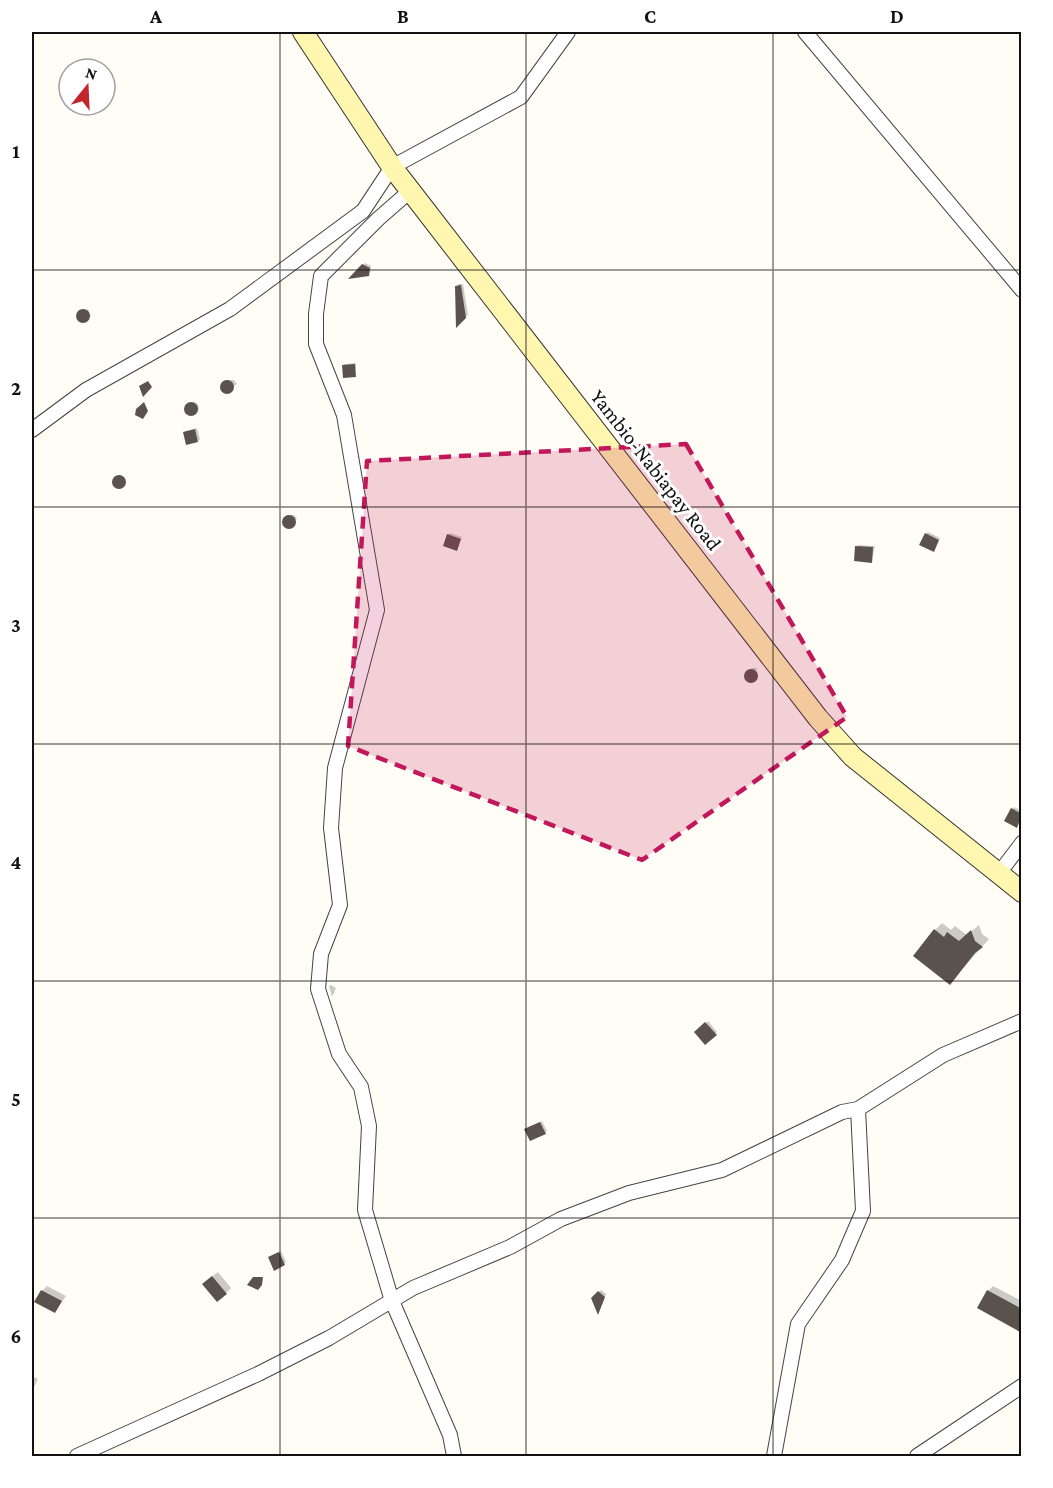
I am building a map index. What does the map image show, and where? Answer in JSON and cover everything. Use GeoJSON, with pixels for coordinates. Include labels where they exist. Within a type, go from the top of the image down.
{"type":"FeatureCollection","features":[{"type":"Feature","properties":{"kind":"main road","name":"Yambio-Nabiapay Road"},"geometry":{"type":"LineString","coordinates":[[303,32],[410,191],[818,718],[853,757],[1000,872],[1022,892]]}},
{"type":"Feature","properties":{"kind":"street"},"geometry":{"type":"LineString","coordinates":[[32,430],[86,390],[230,309],[363,211],[392,167],[520,97],[568,32]]}},
{"type":"Feature","properties":{"kind":"street"},"geometry":{"type":"LineString","coordinates":[[805,32],[1022,290]]}},
{"type":"Feature","properties":{"kind":"street"},"geometry":{"type":"LineString","coordinates":[[410,191],[321,276],[316,314],[316,344],[344,416],[377,610],[335,768],[331,828],[340,905],[321,954],[318,989],[339,1054],[362,1087],[369,1126],[365,1210],[392,1300],[450,1435],[454,1456]]}},
{"type":"Feature","properties":{"kind":"street"},"geometry":{"type":"LineString","coordinates":[[1000,872],[1022,843]]}},
{"type":"Feature","properties":{"kind":"street"},"geometry":{"type":"LineString","coordinates":[[77,1456],[258,1374],[329,1338],[414,1288],[510,1247],[561,1219],[629,1193],[722,1170],[842,1112],[858,1109],[943,1055],[1022,1021]]}},
{"type":"Feature","properties":{"kind":"street"},"geometry":{"type":"LineString","coordinates":[[774,1456],[798,1324],[842,1260],[863,1211],[858,1109]]}},
{"type":"Feature","properties":{"kind":"street"},"geometry":{"type":"LineString","coordinates":[[917,1456],[1022,1386]]}},
{"type":"Feature","properties":{"kind":"highlighted area"},"geometry":{"type":"Polygon","coordinates":[[[686,444],[847,717],[642,860],[348,746],[367,461],[686,444]]]}},
{"type":"Feature","properties":{"kind":"building"},"geometry":{"type":"Polygon","coordinates":[[[362,264],[370,268],[369,276],[348,279],[362,264]]]}},
{"type":"Feature","properties":{"kind":"building"},"geometry":{"type":"Polygon","coordinates":[[[461,285],[466,318],[456,328],[455,286],[461,285]]]}},
{"type":"Feature","properties":{"kind":"building"},"geometry":{"type":"Polygon","coordinates":[[[83,309],[88,311],[90,316],[88,321],[83,323],[78,321],[76,316],[78,311],[83,309]]]}},
{"type":"Feature","properties":{"kind":"building"},"geometry":{"type":"Polygon","coordinates":[[[355,364],[356,377],[343,378],[342,365],[355,364]]]}},
{"type":"Feature","properties":{"kind":"building"},"geometry":{"type":"Polygon","coordinates":[[[227,380],[232,382],[234,387],[232,392],[227,394],[222,392],[220,387],[222,382],[227,380]]]}},
{"type":"Feature","properties":{"kind":"building"},"geometry":{"type":"Polygon","coordinates":[[[148,381],[152,387],[143,397],[139,386],[148,381]]]}},
{"type":"Feature","properties":{"kind":"building"},"geometry":{"type":"Polygon","coordinates":[[[144,402],[148,411],[143,419],[135,415],[136,409],[144,402]]]}},
{"type":"Feature","properties":{"kind":"building"},"geometry":{"type":"Polygon","coordinates":[[[191,402],[196,404],[198,409],[196,414],[191,416],[186,414],[184,409],[186,404],[191,402]]]}},
{"type":"Feature","properties":{"kind":"building"},"geometry":{"type":"Polygon","coordinates":[[[195,429],[198,442],[186,445],[183,432],[195,429]]]}},
{"type":"Feature","properties":{"kind":"building"},"geometry":{"type":"Polygon","coordinates":[[[119,475],[124,477],[126,482],[124,487],[119,489],[114,487],[112,482],[114,477],[119,475]]]}},
{"type":"Feature","properties":{"kind":"building"},"geometry":{"type":"Polygon","coordinates":[[[289,515],[294,517],[296,522],[294,527],[289,529],[284,527],[282,522],[284,517],[289,515]]]}},
{"type":"Feature","properties":{"kind":"building"},"geometry":{"type":"Polygon","coordinates":[[[925,533],[939,540],[934,552],[919,545],[925,533]]]}},
{"type":"Feature","properties":{"kind":"building"},"geometry":{"type":"Polygon","coordinates":[[[447,534],[461,539],[457,551],[443,546],[447,534]]]}},
{"type":"Feature","properties":{"kind":"building"},"geometry":{"type":"Polygon","coordinates":[[[855,546],[873,547],[872,563],[854,561],[855,546]]]}},
{"type":"Feature","properties":{"kind":"building"},"geometry":{"type":"Polygon","coordinates":[[[748,669],[754,669],[758,676],[754,683],[748,683],[744,679],[744,673],[748,669]]]}},
{"type":"Feature","properties":{"kind":"building"},"geometry":{"type":"Polygon","coordinates":[[[1011,808],[1022,814],[1017,828],[1004,821],[1011,808]]]}},
{"type":"Feature","properties":{"kind":"building"},"geometry":{"type":"Polygon","coordinates":[[[934,929],[944,937],[947,932],[959,941],[971,930],[975,941],[983,947],[975,953],[950,985],[913,956],[934,929]]]}},
{"type":"Feature","properties":{"kind":"building"},"geometry":{"type":"Polygon","coordinates":[[[705,1022],[717,1035],[705,1045],[694,1032],[705,1022]]]}},
{"type":"Feature","properties":{"kind":"building"},"geometry":{"type":"Polygon","coordinates":[[[540,1122],[546,1134],[530,1141],[524,1129],[540,1122]]]}},
{"type":"Feature","properties":{"kind":"building"},"geometry":{"type":"Polygon","coordinates":[[[279,1252],[285,1265],[274,1271],[268,1257],[279,1252]]]}},
{"type":"Feature","properties":{"kind":"building"},"geometry":{"type":"Polygon","coordinates":[[[212,1276],[227,1294],[217,1302],[202,1284],[212,1276]]]}},
{"type":"Feature","properties":{"kind":"building"},"geometry":{"type":"Polygon","coordinates":[[[253,1277],[263,1277],[262,1285],[258,1290],[247,1285],[253,1277]]]}},
{"type":"Feature","properties":{"kind":"building"},"geometry":{"type":"Polygon","coordinates":[[[41,1290],[62,1301],[55,1313],[34,1302],[41,1290]]]}},
{"type":"Feature","properties":{"kind":"building"},"geometry":{"type":"Polygon","coordinates":[[[987,1290],[1022,1309],[1022,1333],[977,1308],[987,1290]]]}},
{"type":"Feature","properties":{"kind":"building"},"geometry":{"type":"Polygon","coordinates":[[[598,1291],[605,1297],[598,1315],[591,1298],[598,1291]]]}}]}
